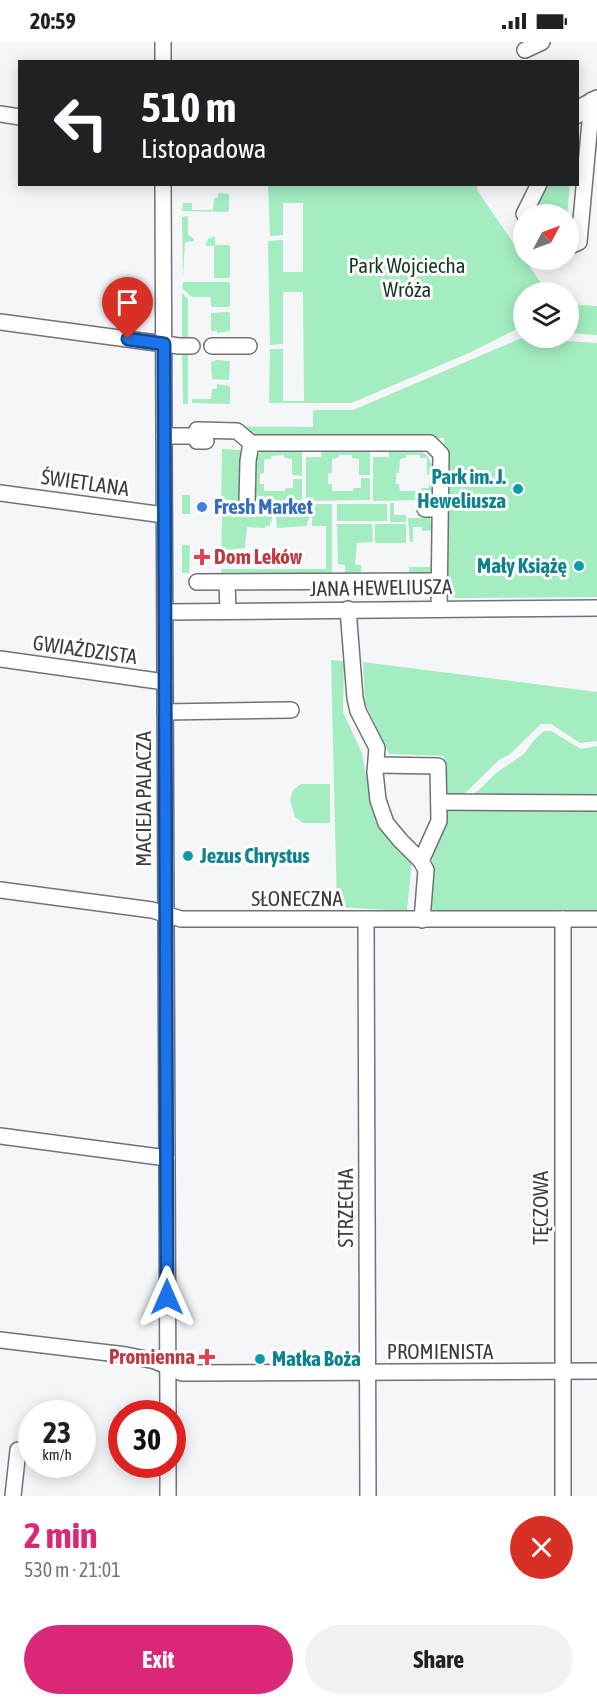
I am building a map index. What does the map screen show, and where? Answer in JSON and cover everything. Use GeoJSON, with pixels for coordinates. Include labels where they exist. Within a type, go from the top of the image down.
{"type":"FeatureCollection","features":[{"type":"Feature","properties":{"kind":"street"},"geometry":{"type":"LineString","coordinates":[[163,42],[163,60]]}},
{"type":"Feature","properties":{"kind":"street"},"geometry":{"type":"LineString","coordinates":[[525,50],[542,42]]}},
{"type":"Feature","properties":{"kind":"street"},"geometry":{"type":"LineString","coordinates":[[579,113],[582,106],[595,99]]}},
{"type":"Feature","properties":{"kind":"street"},"geometry":{"type":"LineString","coordinates":[[579,242],[595,99]]}},
{"type":"Feature","properties":{"kind":"street"},"geometry":{"type":"LineString","coordinates":[[0,114],[18,117]]}},
{"type":"Feature","properties":{"kind":"street","name":"MACIEJA PALACZA"},"geometry":{"type":"LineString","coordinates":[[164,186],[168,1400]]}},
{"type":"Feature","properties":{"kind":"street"},"geometry":{"type":"LineString","coordinates":[[530,204],[538,186]]}},
{"type":"Feature","properties":{"kind":"street"},"geometry":{"type":"LineString","coordinates":[[0,322],[192,346]]}},
{"type":"Feature","properties":{"kind":"street"},"geometry":{"type":"LineString","coordinates":[[212,346],[249,346]]}},
{"type":"Feature","properties":{"kind":"street"},"geometry":{"type":"LineString","coordinates":[[164,435],[200,438],[198,430],[237,431],[251,443],[430,443],[441,454],[433,509],[440,581],[439,608]]}},
{"type":"Feature","properties":{"kind":"street"},"geometry":{"type":"LineString","coordinates":[[247,502],[251,443]]}},
{"type":"Feature","properties":{"kind":"street","name":"ŚWIETLANA"},"geometry":{"type":"LineString","coordinates":[[0,493],[164,515]]}},
{"type":"Feature","properties":{"kind":"street"},"geometry":{"type":"LineString","coordinates":[[196,582],[440,581]]}},
{"type":"Feature","properties":{"kind":"street"},"geometry":{"type":"LineString","coordinates":[[227,582],[228,611]]}},
{"type":"Feature","properties":{"kind":"street","name":"JANA HEWELIUSZA"},"geometry":{"type":"LineString","coordinates":[[165,612],[597,608]]}},
{"type":"Feature","properties":{"kind":"street"},"geometry":{"type":"LineString","coordinates":[[348,609],[355,698],[358,711],[377,748],[375,772],[378,800],[386,823],[421,861],[426,870],[422,920]]}},
{"type":"Feature","properties":{"kind":"street","name":"GWIAŹDZISTA"},"geometry":{"type":"LineString","coordinates":[[0,659],[165,682]]}},
{"type":"Feature","properties":{"kind":"street"},"geometry":{"type":"LineString","coordinates":[[165,712],[291,710]]}},
{"type":"Feature","properties":{"kind":"street"},"geometry":{"type":"LineString","coordinates":[[377,765],[438,766],[439,822],[421,861]]}},
{"type":"Feature","properties":{"kind":"street"},"geometry":{"type":"LineString","coordinates":[[439,802],[597,803]]}},
{"type":"Feature","properties":{"kind":"street","name":"SŁONECZNA"},"geometry":{"type":"LineString","coordinates":[[0,890],[166,914],[181,919],[597,919]]}},
{"type":"Feature","properties":{"kind":"street","name":"TĘCZOWA"},"geometry":{"type":"LineString","coordinates":[[563,919],[563,1496]]}},
{"type":"Feature","properties":{"kind":"street","name":"STRZECHA"},"geometry":{"type":"LineString","coordinates":[[366,920],[368,1496]]}},
{"type":"Feature","properties":{"kind":"street"},"geometry":{"type":"LineString","coordinates":[[0,1136],[167,1158]]}},
{"type":"Feature","properties":{"kind":"street","name":"PROMIENISTA"},"geometry":{"type":"LineString","coordinates":[[0,1340],[126,1355],[155,1361],[187,1373],[597,1371]]}},
{"type":"Feature","properties":{"kind":"street"},"geometry":{"type":"LineString","coordinates":[[12,1496],[18,1450]]}},
{"type":"Feature","properties":{"kind":"street"},"geometry":{"type":"LineString","coordinates":[[168,1478],[168,1496]]}},
{"type":"Feature","properties":{"kind":"green space","name":"Park Wojciecha Wróża"},"geometry":{"type":"Polygon","coordinates":[[[268,186],[475,186],[478,187],[477,190],[513,242],[513,270],[532,270],[540,282],[513,282],[513,331],[469,353],[351,403],[269,403],[270,349],[283,349],[283,401],[304,401],[303,292],[283,292],[283,344],[270,345],[268,241],[283,240],[283,272],[303,272],[303,203],[283,203],[283,235],[270,236],[268,186]]]}},
{"type":"Feature","properties":{"kind":"green space"},"geometry":{"type":"Polygon","coordinates":[[[541,186],[570,186],[568,204],[532,204],[541,186]]]}},
{"type":"Feature","properties":{"kind":"green space"},"geometry":{"type":"Polygon","coordinates":[[[218,193],[229,194],[228,212],[182,211],[183,203],[192,203],[192,210],[213,210],[214,198],[218,198],[218,193]]]}},
{"type":"Feature","properties":{"kind":"green space"},"geometry":{"type":"Polygon","coordinates":[[[188,216],[188,235],[194,241],[185,242],[183,278],[182,217],[188,216]]]}},
{"type":"Feature","properties":{"kind":"green space"},"geometry":{"type":"Polygon","coordinates":[[[215,236],[215,245],[230,245],[230,277],[228,278],[214,278],[214,246],[205,246],[208,239],[215,236]]]}},
{"type":"Feature","properties":{"kind":"green space"},"geometry":{"type":"Polygon","coordinates":[[[183,282],[230,283],[230,307],[211,307],[211,297],[192,297],[182,288],[183,282]]]}},
{"type":"Feature","properties":{"kind":"green space"},"geometry":{"type":"Polygon","coordinates":[[[182,293],[188,299],[188,341],[182,340],[182,293]]]}},
{"type":"Feature","properties":{"kind":"green space"},"geometry":{"type":"Polygon","coordinates":[[[579,305],[597,306],[597,335],[579,334],[579,305]]]}},
{"type":"Feature","properties":{"kind":"green space"},"geometry":{"type":"Polygon","coordinates":[[[211,313],[230,313],[230,331],[217,333],[217,331],[211,331],[211,313]]]}},
{"type":"Feature","properties":{"kind":"green space"},"geometry":{"type":"Polygon","coordinates":[[[513,342],[513,348],[579,348],[579,342],[597,343],[597,597],[457,598],[445,596],[444,438],[436,438],[435,435],[366,435],[364,438],[364,435],[279,436],[260,439],[204,426],[313,427],[313,410],[353,410],[513,342]]]}},
{"type":"Feature","properties":{"kind":"green space"},"geometry":{"type":"Polygon","coordinates":[[[182,352],[188,352],[188,404],[183,404],[182,352]]]}},
{"type":"Feature","properties":{"kind":"green space"},"geometry":{"type":"Polygon","coordinates":[[[230,361],[229,380],[212,379],[211,362],[230,361]]]}},
{"type":"Feature","properties":{"kind":"green space"},"geometry":{"type":"Polygon","coordinates":[[[217,384],[230,386],[230,404],[192,403],[192,399],[211,399],[212,389],[217,389],[217,384]]]}},
{"type":"Feature","properties":{"kind":"green space"},"geometry":{"type":"Polygon","coordinates":[[[222,449],[240,450],[242,469],[240,469],[240,477],[242,477],[240,489],[242,492],[240,493],[240,505],[260,504],[260,513],[221,513],[222,449]]]}},
{"type":"Feature","properties":{"kind":"green space"},"geometry":{"type":"Polygon","coordinates":[[[322,450],[370,451],[370,475],[359,475],[359,459],[352,458],[352,455],[339,455],[338,458],[332,459],[332,473],[328,474],[328,484],[332,484],[332,491],[353,491],[353,488],[361,488],[361,478],[370,478],[370,500],[306,501],[306,457],[321,457],[322,450]]]}},
{"type":"Feature","properties":{"kind":"green space"},"geometry":{"type":"Polygon","coordinates":[[[417,450],[430,459],[433,475],[427,475],[427,458],[420,458],[420,455],[406,455],[406,458],[400,459],[396,484],[399,484],[400,491],[421,491],[421,488],[429,488],[429,478],[433,478],[433,492],[430,500],[373,501],[373,457],[389,457],[389,451],[417,450]]]}},
{"type":"Feature","properties":{"kind":"green space"},"geometry":{"type":"Polygon","coordinates":[[[262,451],[302,451],[302,476],[292,475],[292,459],[285,458],[284,455],[271,456],[271,459],[264,459],[264,473],[260,474],[260,484],[264,484],[264,491],[285,491],[286,488],[293,488],[293,479],[302,479],[302,501],[252,501],[256,456],[262,451]]]}},
{"type":"Feature","properties":{"kind":"green space"},"geometry":{"type":"Polygon","coordinates":[[[182,495],[190,495],[190,514],[182,514],[182,495]]]}},
{"type":"Feature","properties":{"kind":"green space"},"geometry":{"type":"Polygon","coordinates":[[[390,503],[394,503],[394,515],[406,515],[406,522],[390,522],[390,503]]]}},
{"type":"Feature","properties":{"kind":"green space"},"geometry":{"type":"Polygon","coordinates":[[[275,504],[309,504],[307,526],[277,528],[275,504]]]}},
{"type":"Feature","properties":{"kind":"green space"},"geometry":{"type":"Polygon","coordinates":[[[312,504],[332,504],[332,573],[221,574],[221,569],[326,569],[326,526],[312,526],[312,504]]]}},
{"type":"Feature","properties":{"kind":"green space"},"geometry":{"type":"Polygon","coordinates":[[[337,504],[387,504],[387,521],[337,521],[337,504]]]}},
{"type":"Feature","properties":{"kind":"green space"},"geometry":{"type":"Polygon","coordinates":[[[222,516],[272,516],[272,521],[270,526],[265,526],[265,528],[247,527],[245,548],[225,550],[225,563],[221,563],[222,516]]]}},
{"type":"Feature","properties":{"kind":"green space"},"geometry":{"type":"Polygon","coordinates":[[[408,518],[430,518],[434,530],[422,531],[422,527],[413,527],[413,542],[410,542],[408,518]]]}},
{"type":"Feature","properties":{"kind":"green space"},"geometry":{"type":"Polygon","coordinates":[[[337,524],[372,524],[373,542],[357,543],[355,565],[361,565],[361,574],[345,574],[345,565],[338,564],[337,524]]]}},
{"type":"Feature","properties":{"kind":"green space"},"geometry":{"type":"Polygon","coordinates":[[[375,524],[406,524],[406,543],[375,543],[375,524]]]}},
{"type":"Feature","properties":{"kind":"green space"},"geometry":{"type":"Polygon","coordinates":[[[182,545],[190,545],[189,573],[182,573],[182,545]]]}},
{"type":"Feature","properties":{"kind":"green space"},"geometry":{"type":"Polygon","coordinates":[[[431,559],[434,559],[434,569],[431,572],[409,574],[409,567],[430,567],[431,559]]]}},
{"type":"Feature","properties":{"kind":"green space"},"geometry":{"type":"Polygon","coordinates":[[[331,660],[344,661],[343,712],[362,753],[366,776],[386,834],[412,859],[407,911],[337,907],[331,660]]]}},
{"type":"Feature","properties":{"kind":"green space"},"geometry":{"type":"Polygon","coordinates":[[[363,662],[597,692],[597,741],[580,743],[551,724],[541,724],[460,798],[445,796],[444,756],[389,754],[365,703],[363,662]]]}},
{"type":"Feature","properties":{"kind":"green space"},"geometry":{"type":"Polygon","coordinates":[[[544,731],[551,731],[581,749],[597,746],[597,799],[466,800],[496,773],[524,754],[544,731]]]}},
{"type":"Feature","properties":{"kind":"green space"},"geometry":{"type":"Polygon","coordinates":[[[301,784],[330,784],[330,823],[303,823],[295,817],[290,800],[293,790],[301,784]]]}},
{"type":"Feature","properties":{"kind":"green space"},"geometry":{"type":"Polygon","coordinates":[[[444,806],[597,807],[597,911],[433,912],[430,901],[431,874],[444,806]]]}},
{"type":"Feature","properties":{"kind":"place","name":"Park im. J. Heweliusza"},"geometry":{"type":"Point","coordinates":[518,489]}},
{"type":"Feature","properties":{"kind":"place","name":"Fresh Market"},"geometry":{"type":"Point","coordinates":[202,507]}},
{"type":"Feature","properties":{"kind":"place","name":"Dom Leków"},"geometry":{"type":"Point","coordinates":[202,557]}},
{"type":"Feature","properties":{"kind":"place","name":"Mały Książę"},"geometry":{"type":"Point","coordinates":[579,566]}},
{"type":"Feature","properties":{"kind":"place","name":"Jezus Chrystus"},"geometry":{"type":"Point","coordinates":[188,856]}},
{"type":"Feature","properties":{"kind":"place","name":"Promienna"},"geometry":{"type":"Point","coordinates":[207,1357]}},
{"type":"Feature","properties":{"kind":"place","name":"Matka Boża"},"geometry":{"type":"Point","coordinates":[260,1359]}},
{"type":"Feature","properties":{"kind":"route"},"geometry":{"type":"LineString","coordinates":[[128,339],[164,344],[167,1297]]}}]}
